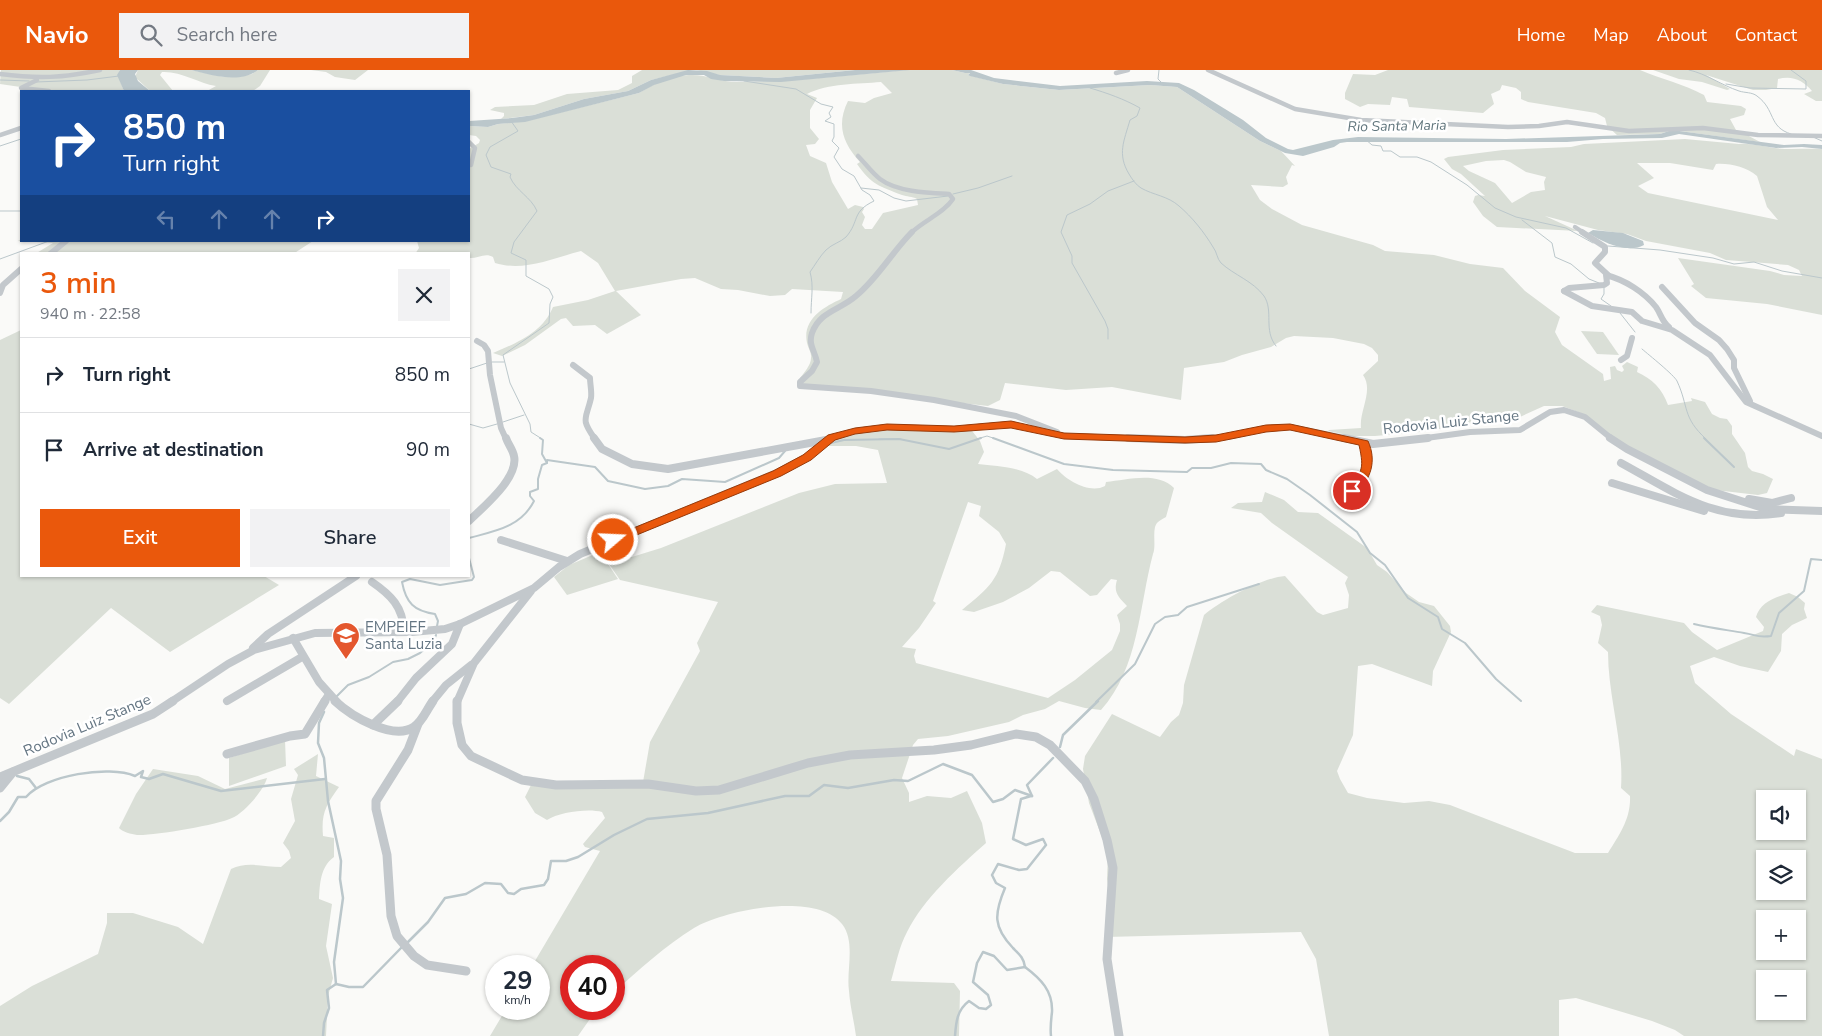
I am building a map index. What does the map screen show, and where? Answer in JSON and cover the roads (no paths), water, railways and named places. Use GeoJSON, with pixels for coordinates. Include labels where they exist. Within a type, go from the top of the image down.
{"type":"FeatureCollection","features":[{"type":"Feature","properties":{"kind":"street"},"geometry":{"type":"LineString","coordinates":[[0,74],[32,78],[74,76],[100,70]]}},
{"type":"Feature","properties":{"kind":"street"},"geometry":{"type":"LineString","coordinates":[[1116,73],[1128,70]]}},
{"type":"Feature","properties":{"kind":"street"},"geometry":{"type":"LineString","coordinates":[[1208,70],[1295,109],[1361,120],[1508,127],[1539,126],[1567,122],[1629,131],[1703,128],[1758,135],[1822,136]]}},
{"type":"Feature","properties":{"kind":"street"},"geometry":{"type":"LineString","coordinates":[[44,90],[24,90],[21,88],[31,82],[54,77]]}},
{"type":"Feature","properties":{"kind":"street"},"geometry":{"type":"LineString","coordinates":[[0,134],[20,128]]}},
{"type":"Feature","properties":{"kind":"street"},"geometry":{"type":"LineString","coordinates":[[470,143],[475,148],[471,165]]}},
{"type":"Feature","properties":{"kind":"street"},"geometry":{"type":"LineString","coordinates":[[858,156],[880,179],[889,184],[919,192],[949,194],[953,199],[944,209],[923,222],[905,238],[877,276],[861,292],[842,306],[826,314],[818,322],[810,339],[816,364],[812,371],[800,382],[800,386],[900,394],[1006,413],[1037,422],[1064,436]]}},
{"type":"Feature","properties":{"kind":"street"},"geometry":{"type":"LineString","coordinates":[[1575,227],[1605,247],[1605,252],[1595,263],[1608,275],[1622,281],[1646,297],[1658,310],[1662,321],[1672,330],[1710,355],[1746,402],[1762,411],[1822,436]]}},
{"type":"Feature","properties":{"kind":"street"},"geometry":{"type":"LineString","coordinates":[[52,252],[65,242]]}},
{"type":"Feature","properties":{"kind":"street"},"geometry":{"type":"LineString","coordinates":[[0,292],[3,285],[20,270]]}},
{"type":"Feature","properties":{"kind":"street"},"geometry":{"type":"LineString","coordinates":[[1608,275],[1604,285],[1569,288],[1564,291],[1588,304],[1632,312],[1647,323],[1672,330]]}},
{"type":"Feature","properties":{"kind":"street"},"geometry":{"type":"LineString","coordinates":[[1662,287],[1695,322],[1719,340],[1727,349],[1734,360],[1734,368],[1749,400],[1788,422]]}},
{"type":"Feature","properties":{"kind":"street"},"geometry":{"type":"LineString","coordinates":[[1621,360],[1627,356],[1632,338]]}},
{"type":"Feature","properties":{"kind":"street"},"geometry":{"type":"LineString","coordinates":[[470,520],[495,497],[508,480],[513,469],[514,456],[501,428],[490,375],[488,351],[484,345],[477,341]]}},
{"type":"Feature","properties":{"kind":"street"},"geometry":{"type":"LineString","coordinates":[[573,365],[590,378],[591,397],[584,417],[592,438],[602,449],[632,464],[668,469],[826,440]]}},
{"type":"Feature","properties":{"kind":"street","name":"Rodovia Luiz Stange"},"geometry":{"type":"LineString","coordinates":[[0,777],[153,714],[228,664],[248,653],[292,638],[315,633],[429,631],[460,624],[534,588],[567,561],[602,544],[639,531],[777,474],[807,457],[826,440],[855,431],[887,427],[954,429],[1000,424],[1021,426],[1064,436],[1204,440],[1266,428],[1290,427],[1364,443],[1388,443],[1470,432],[1520,430],[1550,412],[1568,410],[1585,417],[1610,438],[1653,464],[1696,485],[1766,509],[1822,511]]}},
{"type":"Feature","properties":{"kind":"street"},"geometry":{"type":"LineString","coordinates":[[1352,491],[1360,483],[1367,470],[1364,443]]}},
{"type":"Feature","properties":{"kind":"street"},"geometry":{"type":"LineString","coordinates":[[1621,463],[1696,503],[1726,514]]}},
{"type":"Feature","properties":{"kind":"street"},"geometry":{"type":"LineString","coordinates":[[1612,483],[1682,505],[1747,518],[1788,511]]}},
{"type":"Feature","properties":{"kind":"street"},"geometry":{"type":"LineString","coordinates":[[1736,500],[1739,498],[1772,503],[1791,498]]}},
{"type":"Feature","properties":{"kind":"street"},"geometry":{"type":"LineString","coordinates":[[501,540],[567,561]]}},
{"type":"Feature","properties":{"kind":"street"},"geometry":{"type":"LineString","coordinates":[[248,653],[268,634],[354,577]]}},
{"type":"Feature","properties":{"kind":"street"},"geometry":{"type":"LineString","coordinates":[[372,582],[396,602],[403,614],[404,632]]}},
{"type":"Feature","properties":{"kind":"street"},"geometry":{"type":"LineString","coordinates":[[466,971],[427,965],[414,956],[394,930],[390,916],[387,855],[376,802],[408,750],[418,724],[444,688],[474,663],[534,588]]}},
{"type":"Feature","properties":{"kind":"street"},"geometry":{"type":"LineString","coordinates":[[373,725],[402,697],[416,678],[452,644],[460,624]]}},
{"type":"Feature","properties":{"kind":"street"},"geometry":{"type":"LineString","coordinates":[[292,638],[302,657],[332,697],[349,714],[373,725],[396,730],[410,730],[418,724]]}},
{"type":"Feature","properties":{"kind":"street"},"geometry":{"type":"LineString","coordinates":[[227,701],[302,657]]}},
{"type":"Feature","properties":{"kind":"street"},"geometry":{"type":"LineString","coordinates":[[474,663],[457,699],[457,723],[462,744],[471,756],[491,767],[522,780],[538,783],[556,785],[648,784],[696,791],[719,790],[808,763],[850,755],[944,749],[971,745],[1016,734],[1043,740],[1060,754],[1085,781],[1094,798],[1111,856],[1113,868],[1107,959],[1119,1036]]}},
{"type":"Feature","properties":{"kind":"street"},"geometry":{"type":"LineString","coordinates":[[227,754],[290,736],[304,734],[332,697]]}},
{"type":"Feature","properties":{"kind":"street"},"geometry":{"type":"LineString","coordinates":[[0,788],[13,772]]}},
{"type":"Feature","properties":{"kind":"waterway"},"geometry":{"type":"LineString","coordinates":[[1159,70],[1158,79],[1162,83]]}},
{"type":"Feature","properties":{"kind":"waterway"},"geometry":{"type":"LineString","coordinates":[[1689,70],[1702,74],[1732,89],[1755,95],[1763,101],[1775,123],[1791,134]]}},
{"type":"Feature","properties":{"kind":"waterway"},"geometry":{"type":"LineString","coordinates":[[1726,84],[1750,88],[1806,89],[1806,81],[1791,70]]}},
{"type":"Feature","properties":{"kind":"waterway"},"geometry":{"type":"LineString","coordinates":[[36,82],[87,80],[119,76]]}},
{"type":"Feature","properties":{"kind":"waterway"},"geometry":{"type":"LineString","coordinates":[[0,80],[29,81]]}},
{"type":"Feature","properties":{"kind":"waterway"},"geometry":{"type":"LineString","coordinates":[[744,81],[796,89],[821,104],[833,107],[829,113],[831,117],[825,121],[834,124],[834,137],[832,141],[839,148],[834,157],[842,169],[854,176],[862,190],[870,195],[874,201],[862,209],[846,237],[826,250],[810,272],[812,287],[811,313]]}},
{"type":"Feature","properties":{"kind":"waterway"},"geometry":{"type":"LineString","coordinates":[[1090,88],[1115,96],[1140,108],[1137,116],[1130,120],[1122,154],[1125,167],[1134,181]]}},
{"type":"Feature","properties":{"kind":"waterway"},"geometry":{"type":"LineString","coordinates":[[511,121],[518,131],[490,147],[486,155],[491,167],[511,174],[510,177],[513,182],[537,211],[514,242],[511,253],[526,260],[526,276],[549,289],[553,297],[550,304],[549,323],[503,355],[510,383],[530,424],[531,432],[542,439]]}},
{"type":"Feature","properties":{"kind":"waterway"},"geometry":{"type":"LineString","coordinates":[[1813,137],[1822,141]]}},
{"type":"Feature","properties":{"kind":"waterway"},"geometry":{"type":"LineString","coordinates":[[0,146],[20,139]]}},
{"type":"Feature","properties":{"kind":"waterway","name":"Rio Santa Maria"},"geometry":{"type":"LineString","coordinates":[[1365,139],[1372,145],[1381,146],[1383,151],[1391,151],[1400,157],[1417,157],[1431,162],[1467,185],[1495,208],[1516,217],[1566,228],[1593,243]]}},
{"type":"Feature","properties":{"kind":"waterway"},"geometry":{"type":"LineString","coordinates":[[953,194],[978,188],[1012,176]]}},
{"type":"Feature","properties":{"kind":"waterway"},"geometry":{"type":"LineString","coordinates":[[1108,339],[1108,329],[1105,321],[1072,263],[1072,256],[1061,232],[1067,215],[1090,204],[1108,191],[1134,181]]}},
{"type":"Feature","properties":{"kind":"waterway"},"geometry":{"type":"LineString","coordinates":[[1134,181],[1141,188],[1170,200],[1184,210],[1206,236],[1221,263],[1260,291],[1267,302],[1270,334],[1276,346]]}},
{"type":"Feature","properties":{"kind":"waterway"},"geometry":{"type":"LineString","coordinates":[[861,188],[879,190],[894,198],[906,201],[948,196]]}},
{"type":"Feature","properties":{"kind":"waterway"},"geometry":{"type":"LineString","coordinates":[[0,211],[20,211]]}},
{"type":"Feature","properties":{"kind":"waterway"},"geometry":{"type":"LineString","coordinates":[[1522,220],[1552,243],[1555,257],[1571,264],[1589,279],[1599,283]]}},
{"type":"Feature","properties":{"kind":"waterway"},"geometry":{"type":"LineString","coordinates":[[0,259],[46,242]]}},
{"type":"Feature","properties":{"kind":"waterway"},"geometry":{"type":"LineString","coordinates":[[1608,246],[1660,250],[1713,258],[1734,264],[1754,262],[1782,271],[1822,278]]}},
{"type":"Feature","properties":{"kind":"waterway"},"geometry":{"type":"LineString","coordinates":[[1604,288],[1604,294],[1601,299],[1611,306]]}},
{"type":"Feature","properties":{"kind":"waterway"},"geometry":{"type":"LineString","coordinates":[[1620,313],[1635,332]]}},
{"type":"Feature","properties":{"kind":"waterway"},"geometry":{"type":"LineString","coordinates":[[1642,349],[1675,378],[1681,390],[1689,418],[1706,439]]}},
{"type":"Feature","properties":{"kind":"waterway"},"geometry":{"type":"LineString","coordinates":[[492,362],[504,362]]}},
{"type":"Feature","properties":{"kind":"waterway"},"geometry":{"type":"LineString","coordinates":[[470,369],[487,363]]}},
{"type":"Feature","properties":{"kind":"waterway"},"geometry":{"type":"LineString","coordinates":[[503,422],[524,415]]}},
{"type":"Feature","properties":{"kind":"waterway"},"geometry":{"type":"LineString","coordinates":[[470,424],[483,428],[497,424]]}},
{"type":"Feature","properties":{"kind":"waterway"},"geometry":{"type":"LineString","coordinates":[[977,439],[987,436],[993,438]]}},
{"type":"Feature","properties":{"kind":"waterway"},"geometry":{"type":"LineString","coordinates":[[540,438],[543,440],[542,454],[547,463]]}},
{"type":"Feature","properties":{"kind":"waterway"},"geometry":{"type":"LineString","coordinates":[[899,439],[949,449],[981,438]]}},
{"type":"Feature","properties":{"kind":"waterway"},"geometry":{"type":"LineString","coordinates":[[993,438],[1064,464],[1113,470],[1187,472],[1192,468],[1211,468],[1231,463],[1261,464],[1266,470],[1287,479],[1310,495],[1357,532],[1370,553],[1385,565],[1408,598],[1438,617],[1442,629],[1465,643],[1496,679],[1521,701]]}},
{"type":"Feature","properties":{"kind":"waterway"},"geometry":{"type":"LineString","coordinates":[[1704,438],[1734,467]]}},
{"type":"Feature","properties":{"kind":"waterway"},"geometry":{"type":"LineString","coordinates":[[879,439],[899,439]]}},
{"type":"Feature","properties":{"kind":"waterway"},"geometry":{"type":"LineString","coordinates":[[831,443],[844,440],[899,439]]}},
{"type":"Feature","properties":{"kind":"waterway"},"geometry":{"type":"LineString","coordinates":[[547,463],[547,460],[595,467],[608,481],[645,489],[668,486],[682,479],[725,482],[779,458],[785,451]]}},
{"type":"Feature","properties":{"kind":"waterway"},"geometry":{"type":"LineString","coordinates":[[470,538],[506,527],[522,517],[534,501],[530,496],[530,492],[538,489],[538,479],[542,465],[547,463]]}},
{"type":"Feature","properties":{"kind":"waterway"},"geometry":{"type":"LineString","coordinates":[[1694,624],[1760,636],[1771,636],[1779,613],[1804,591],[1811,559],[1822,560]]}},
{"type":"Feature","properties":{"kind":"waterway"},"geometry":{"type":"LineString","coordinates":[[437,626],[438,621],[435,614],[422,611],[412,605],[406,595],[402,582],[410,579],[440,585],[472,580],[474,577],[470,562]]}},
{"type":"Feature","properties":{"kind":"waterway"},"geometry":{"type":"LineString","coordinates":[[1096,702],[1135,664],[1155,624],[1165,617],[1178,615],[1187,607],[1259,584]]}},
{"type":"Feature","properties":{"kind":"waterway"},"geometry":{"type":"LineString","coordinates":[[336,697],[348,685],[369,677],[393,662],[408,659],[420,653],[433,642],[436,635]]}},
{"type":"Feature","properties":{"kind":"waterway"},"geometry":{"type":"LineString","coordinates":[[1060,747],[1063,735],[1098,701]]}},
{"type":"Feature","properties":{"kind":"waterway"},"geometry":{"type":"LineString","coordinates":[[324,712],[319,723],[318,743],[324,758],[328,801],[341,861],[340,879],[343,898],[334,962],[336,984]]}},
{"type":"Feature","properties":{"kind":"waterway"},"geometry":{"type":"LineString","coordinates":[[408,942],[428,922],[445,898],[466,894],[485,883],[501,884],[508,893],[514,894],[521,889],[544,885],[548,879],[551,861],[566,861],[578,857],[614,835],[647,819],[708,813],[785,796],[809,796],[824,785],[848,788],[894,780],[908,781],[943,764],[972,775],[993,802],[1003,799],[1015,790],[1032,796],[1027,785],[1053,758]]}},
{"type":"Feature","properties":{"kind":"waterway"},"geometry":{"type":"LineString","coordinates":[[0,821],[9,812],[18,797],[26,797],[35,789],[47,783],[78,774],[110,772],[135,776],[143,771],[141,777],[149,779],[163,774],[221,791],[325,779]]}},
{"type":"Feature","properties":{"kind":"waterway"},"geometry":{"type":"LineString","coordinates":[[17,776],[29,779],[36,788]]}},
{"type":"Feature","properties":{"kind":"waterway"},"geometry":{"type":"LineString","coordinates":[[1025,967],[1019,954],[1006,940],[999,927],[997,913],[1005,888],[996,883],[992,875],[998,864],[1019,870],[1027,869],[1046,845],[1043,839],[1026,845],[1013,839],[1021,799],[1031,796]]}},
{"type":"Feature","properties":{"kind":"waterway"},"geometry":{"type":"LineString","coordinates":[[336,984],[349,987],[363,987],[402,947]]}},
{"type":"Feature","properties":{"kind":"waterway"},"geometry":{"type":"LineString","coordinates":[[955,1036],[960,1012],[969,1001],[979,1008],[986,1009],[991,1005],[988,995],[973,982],[977,963],[983,952],[994,956],[1007,970],[1025,967]]}},
{"type":"Feature","properties":{"kind":"waterway"},"geometry":{"type":"LineString","coordinates":[[1025,967],[1041,981],[1048,992],[1052,1005],[1051,1036]]}},
{"type":"Feature","properties":{"kind":"waterway"},"geometry":{"type":"LineString","coordinates":[[323,1036],[324,1023],[329,1008],[327,990],[336,984]]}},
{"type":"Feature","properties":{"kind":"place","name":"EMPEIEF Santa Luzia"},"geometry":{"type":"Point","coordinates":[346,660]}}]}
